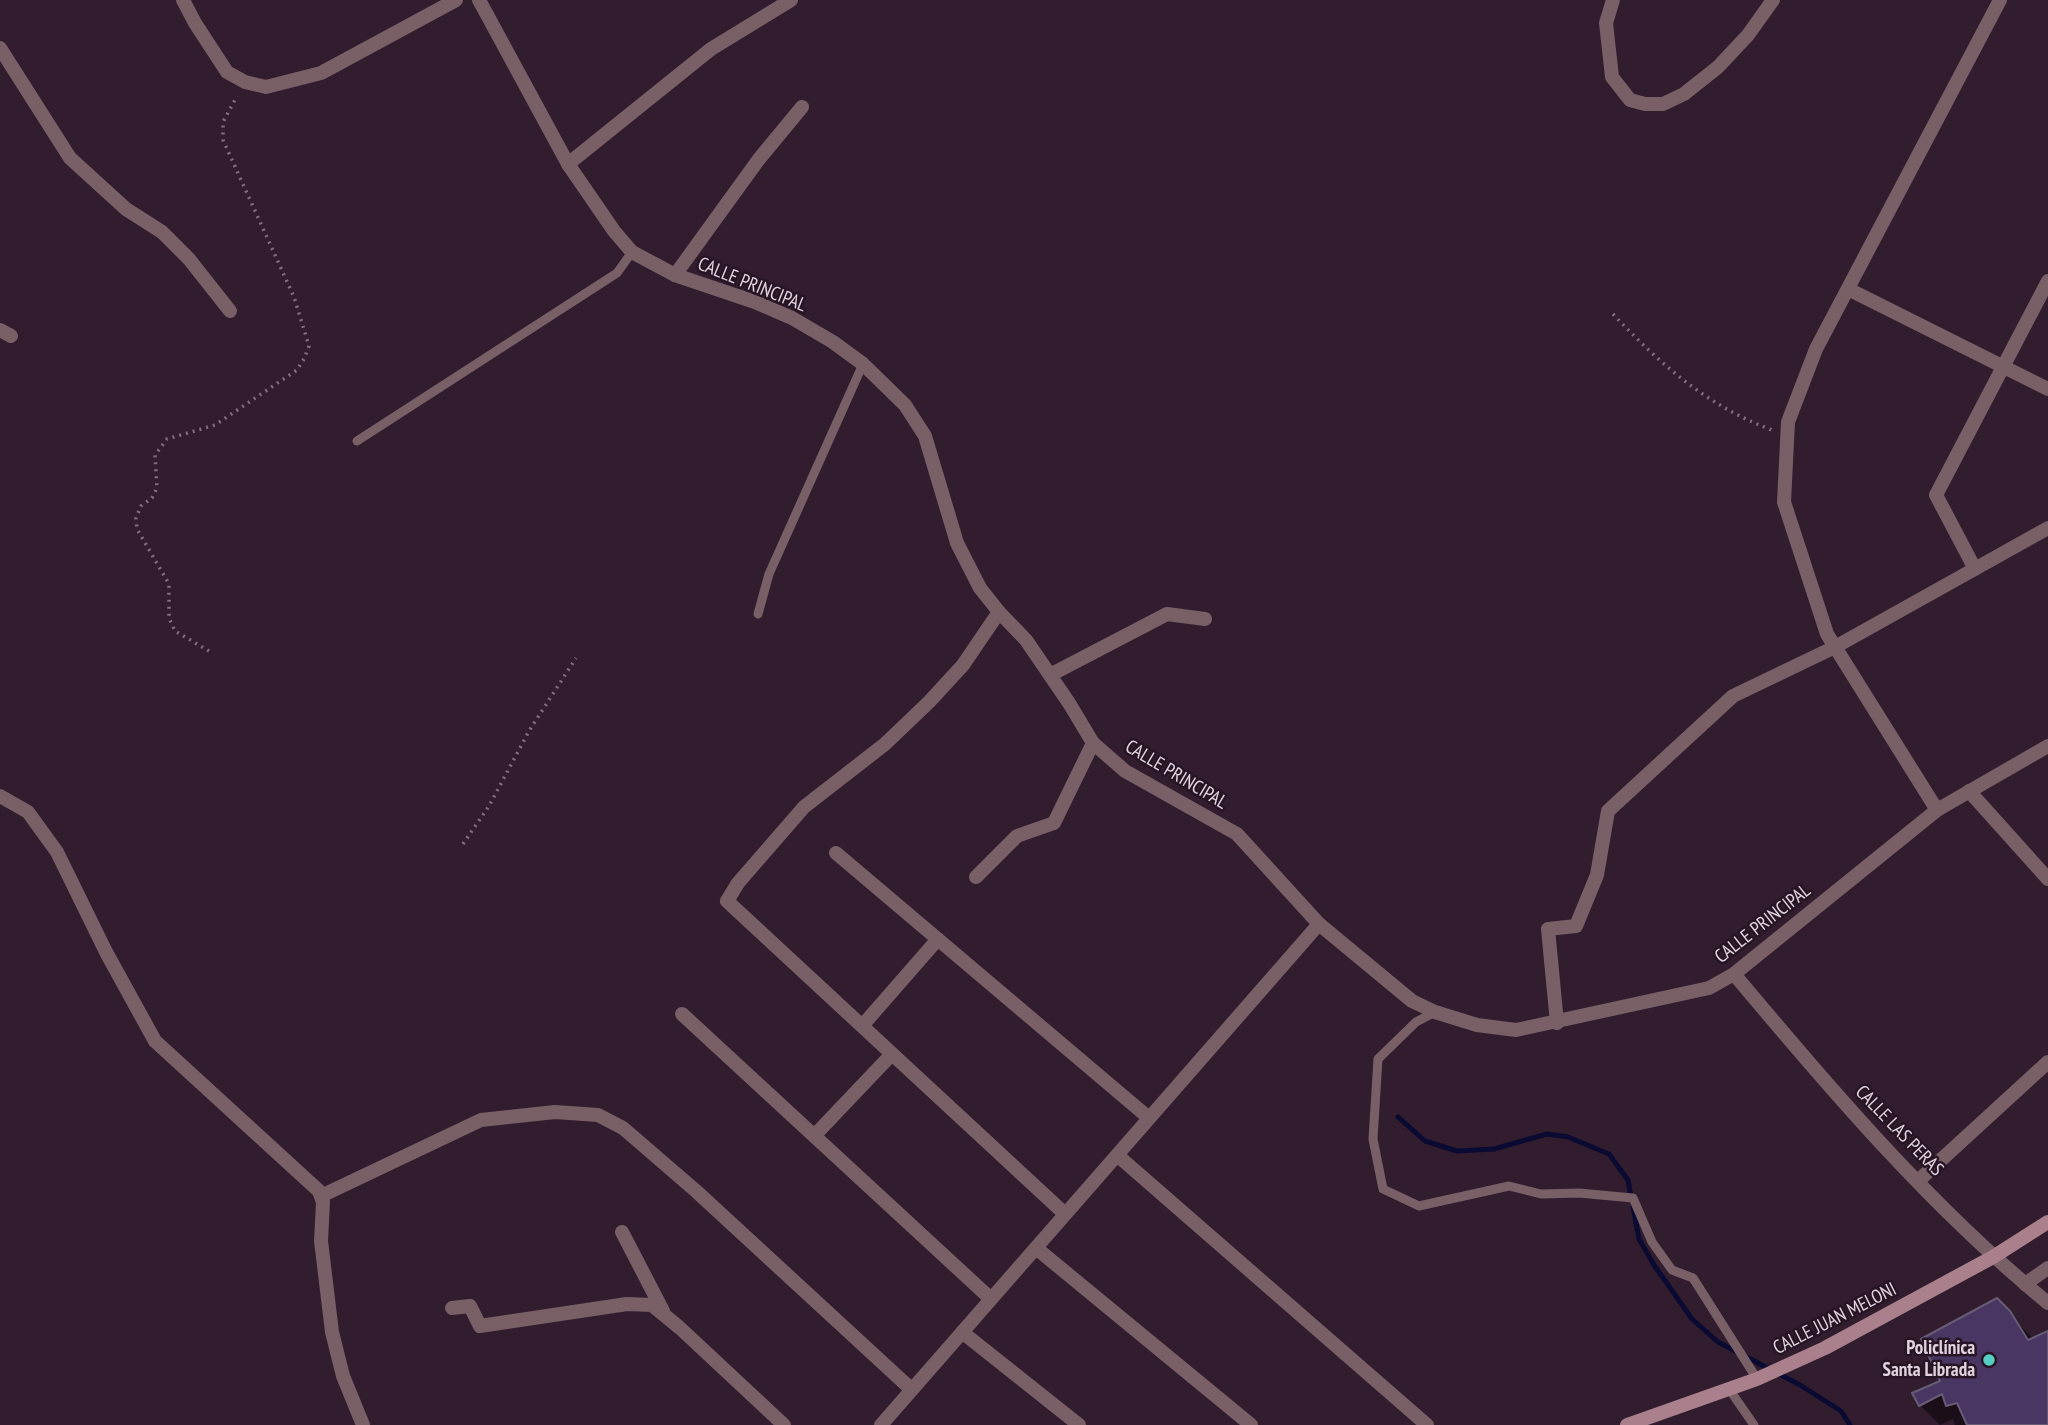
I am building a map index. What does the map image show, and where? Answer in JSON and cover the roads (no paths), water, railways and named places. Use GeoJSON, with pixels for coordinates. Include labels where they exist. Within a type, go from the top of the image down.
{"type":"FeatureCollection","features":[{"type":"Feature","properties":{"kind":"main road","name":"CALLE JUAN MELONI"},"geometry":{"type":"LineString","coordinates":[[1627,1425],[1759,1378],[1815,1353],[1993,1257],[2048,1222]]}},
{"type":"Feature","properties":{"kind":"street"},"geometry":{"type":"LineString","coordinates":[[183,0],[227,72],[245,82],[267,87],[321,73],[456,0]]}},
{"type":"Feature","properties":{"kind":"street","name":"CALLE PRINCIPAL"},"geometry":{"type":"LineString","coordinates":[[478,0],[568,164],[614,231],[632,252],[675,275],[755,302],[792,318],[863,364],[905,405],[925,436],[957,543],[979,587],[1026,640],[1093,743],[1125,771],[1237,834],[1320,924],[1412,1001],[1435,1012],[1477,1025],[1516,1030],[1709,988],[1734,974],[1937,810],[2048,746]]}},
{"type":"Feature","properties":{"kind":"street"},"geometry":{"type":"LineString","coordinates":[[568,164],[711,49],[791,0]]}},
{"type":"Feature","properties":{"kind":"street"},"geometry":{"type":"LineString","coordinates":[[1613,0],[1606,23],[1612,77],[1630,100],[1644,104],[1663,104],[1685,94],[1718,67],[1748,35],[1773,0]]}},
{"type":"Feature","properties":{"kind":"street"},"geometry":{"type":"LineString","coordinates":[[1937,810],[1827,634],[1784,502],[1788,422],[1816,349],[2000,0]]}},
{"type":"Feature","properties":{"kind":"street"},"geometry":{"type":"LineString","coordinates":[[0,48],[70,158],[126,209],[162,232],[189,259],[230,311]]}},
{"type":"Feature","properties":{"kind":"street"},"geometry":{"type":"LineString","coordinates":[[675,275],[759,159],[802,107]]}},
{"type":"Feature","properties":{"kind":"street"},"geometry":{"type":"LineString","coordinates":[[1975,569],[1936,495],[2048,281]]}},
{"type":"Feature","properties":{"kind":"street"},"geometry":{"type":"LineString","coordinates":[[1848,289],[2048,390]]}},
{"type":"Feature","properties":{"kind":"street"},"geometry":{"type":"LineString","coordinates":[[1557,1023],[1548,929],[1576,926],[1597,875],[1608,811],[1733,696],[1835,647],[2048,528]]}},
{"type":"Feature","properties":{"kind":"street"},"geometry":{"type":"LineString","coordinates":[[999,612],[963,665],[929,702],[885,744],[804,807],[738,883],[727,901],[1065,1214]]}},
{"type":"Feature","properties":{"kind":"street"},"geometry":{"type":"LineString","coordinates":[[1050,675],[1167,614],[1205,619]]}},
{"type":"Feature","properties":{"kind":"street"},"geometry":{"type":"LineString","coordinates":[[976,877],[1017,836],[1054,824],[1093,743]]}},
{"type":"Feature","properties":{"kind":"street"},"geometry":{"type":"LineString","coordinates":[[1969,791],[2048,879]]}},
{"type":"Feature","properties":{"kind":"street"},"geometry":{"type":"LineString","coordinates":[[0,796],[28,812],[57,852],[106,952],[155,1041],[319,1191],[323,1202],[321,1241],[332,1332],[343,1376],[363,1425]]}},
{"type":"Feature","properties":{"kind":"street"},"geometry":{"type":"LineString","coordinates":[[836,853],[1149,1118]]}},
{"type":"Feature","properties":{"kind":"street"},"geometry":{"type":"LineString","coordinates":[[887,1423],[911,1390],[1320,924]]}},
{"type":"Feature","properties":{"kind":"street"},"geometry":{"type":"LineString","coordinates":[[862,1026],[938,939]]}},
{"type":"Feature","properties":{"kind":"street","name":"CALLE LAS PERAS"},"geometry":{"type":"LineString","coordinates":[[1734,974],[1823,1080],[1918,1181],[1993,1257],[2048,1303]]}},
{"type":"Feature","properties":{"kind":"street"},"geometry":{"type":"LineString","coordinates":[[682,1014],[991,1299]]}},
{"type":"Feature","properties":{"kind":"street"},"geometry":{"type":"LineString","coordinates":[[814,1136],[892,1054]]}},
{"type":"Feature","properties":{"kind":"street"},"geometry":{"type":"LineString","coordinates":[[1918,1181],[2048,1062]]}},
{"type":"Feature","properties":{"kind":"street"},"geometry":{"type":"LineString","coordinates":[[321,1196],[481,1120],[555,1112],[598,1115],[623,1128],[696,1191],[911,1390]]}},
{"type":"Feature","properties":{"kind":"street"},"geometry":{"type":"LineString","coordinates":[[1117,1155],[1427,1425]]}},
{"type":"Feature","properties":{"kind":"street"},"geometry":{"type":"LineString","coordinates":[[622,1232],[665,1316]]}},
{"type":"Feature","properties":{"kind":"street"},"geometry":{"type":"LineString","coordinates":[[1036,1248],[1251,1425]]}},
{"type":"Feature","properties":{"kind":"street"},"geometry":{"type":"LineString","coordinates":[[2025,1284],[2048,1268]]}},
{"type":"Feature","properties":{"kind":"street"},"geometry":{"type":"LineString","coordinates":[[452,1308],[470,1306],[480,1326],[627,1304],[652,1305],[783,1425]]}},
{"type":"Feature","properties":{"kind":"street"},"geometry":{"type":"LineString","coordinates":[[962,1332],[1079,1425]]}},
{"type":"Feature","properties":{"kind":"lane"},"geometry":{"type":"LineString","coordinates":[[356,441],[617,273],[632,252]]}},
{"type":"Feature","properties":{"kind":"lane"},"geometry":{"type":"LineString","coordinates":[[758,614],[769,574],[863,364]]}},
{"type":"Feature","properties":{"kind":"lane"},"geometry":{"type":"LineString","coordinates":[[1435,1012],[1416,1022],[1378,1059],[1373,1139],[1383,1189],[1419,1206],[1509,1186],[1541,1194],[1579,1193],[1630,1198],[1652,1242],[1672,1270],[1693,1278],[1759,1378]]}},
{"type":"Feature","properties":{"kind":"lane"},"geometry":{"type":"LineString","coordinates":[[1729,1389],[1754,1425]]}},
{"type":"Feature","properties":{"kind":"waterway"},"geometry":{"type":"LineString","coordinates":[[1398,1117],[1425,1141],[1457,1151],[1494,1149],[1547,1134],[1568,1137],[1609,1154],[1628,1180],[1631,1197]]}},
{"type":"Feature","properties":{"kind":"waterway"},"geometry":{"type":"LineString","coordinates":[[1633,1207],[1639,1239],[1692,1319],[1718,1342],[1800,1385],[1841,1411],[1850,1425]]}},
{"type":"Feature","properties":{"kind":"place","name":"Policlínica Santa Librada"},"geometry":{"type":"Point","coordinates":[1989,1360]}}]}
